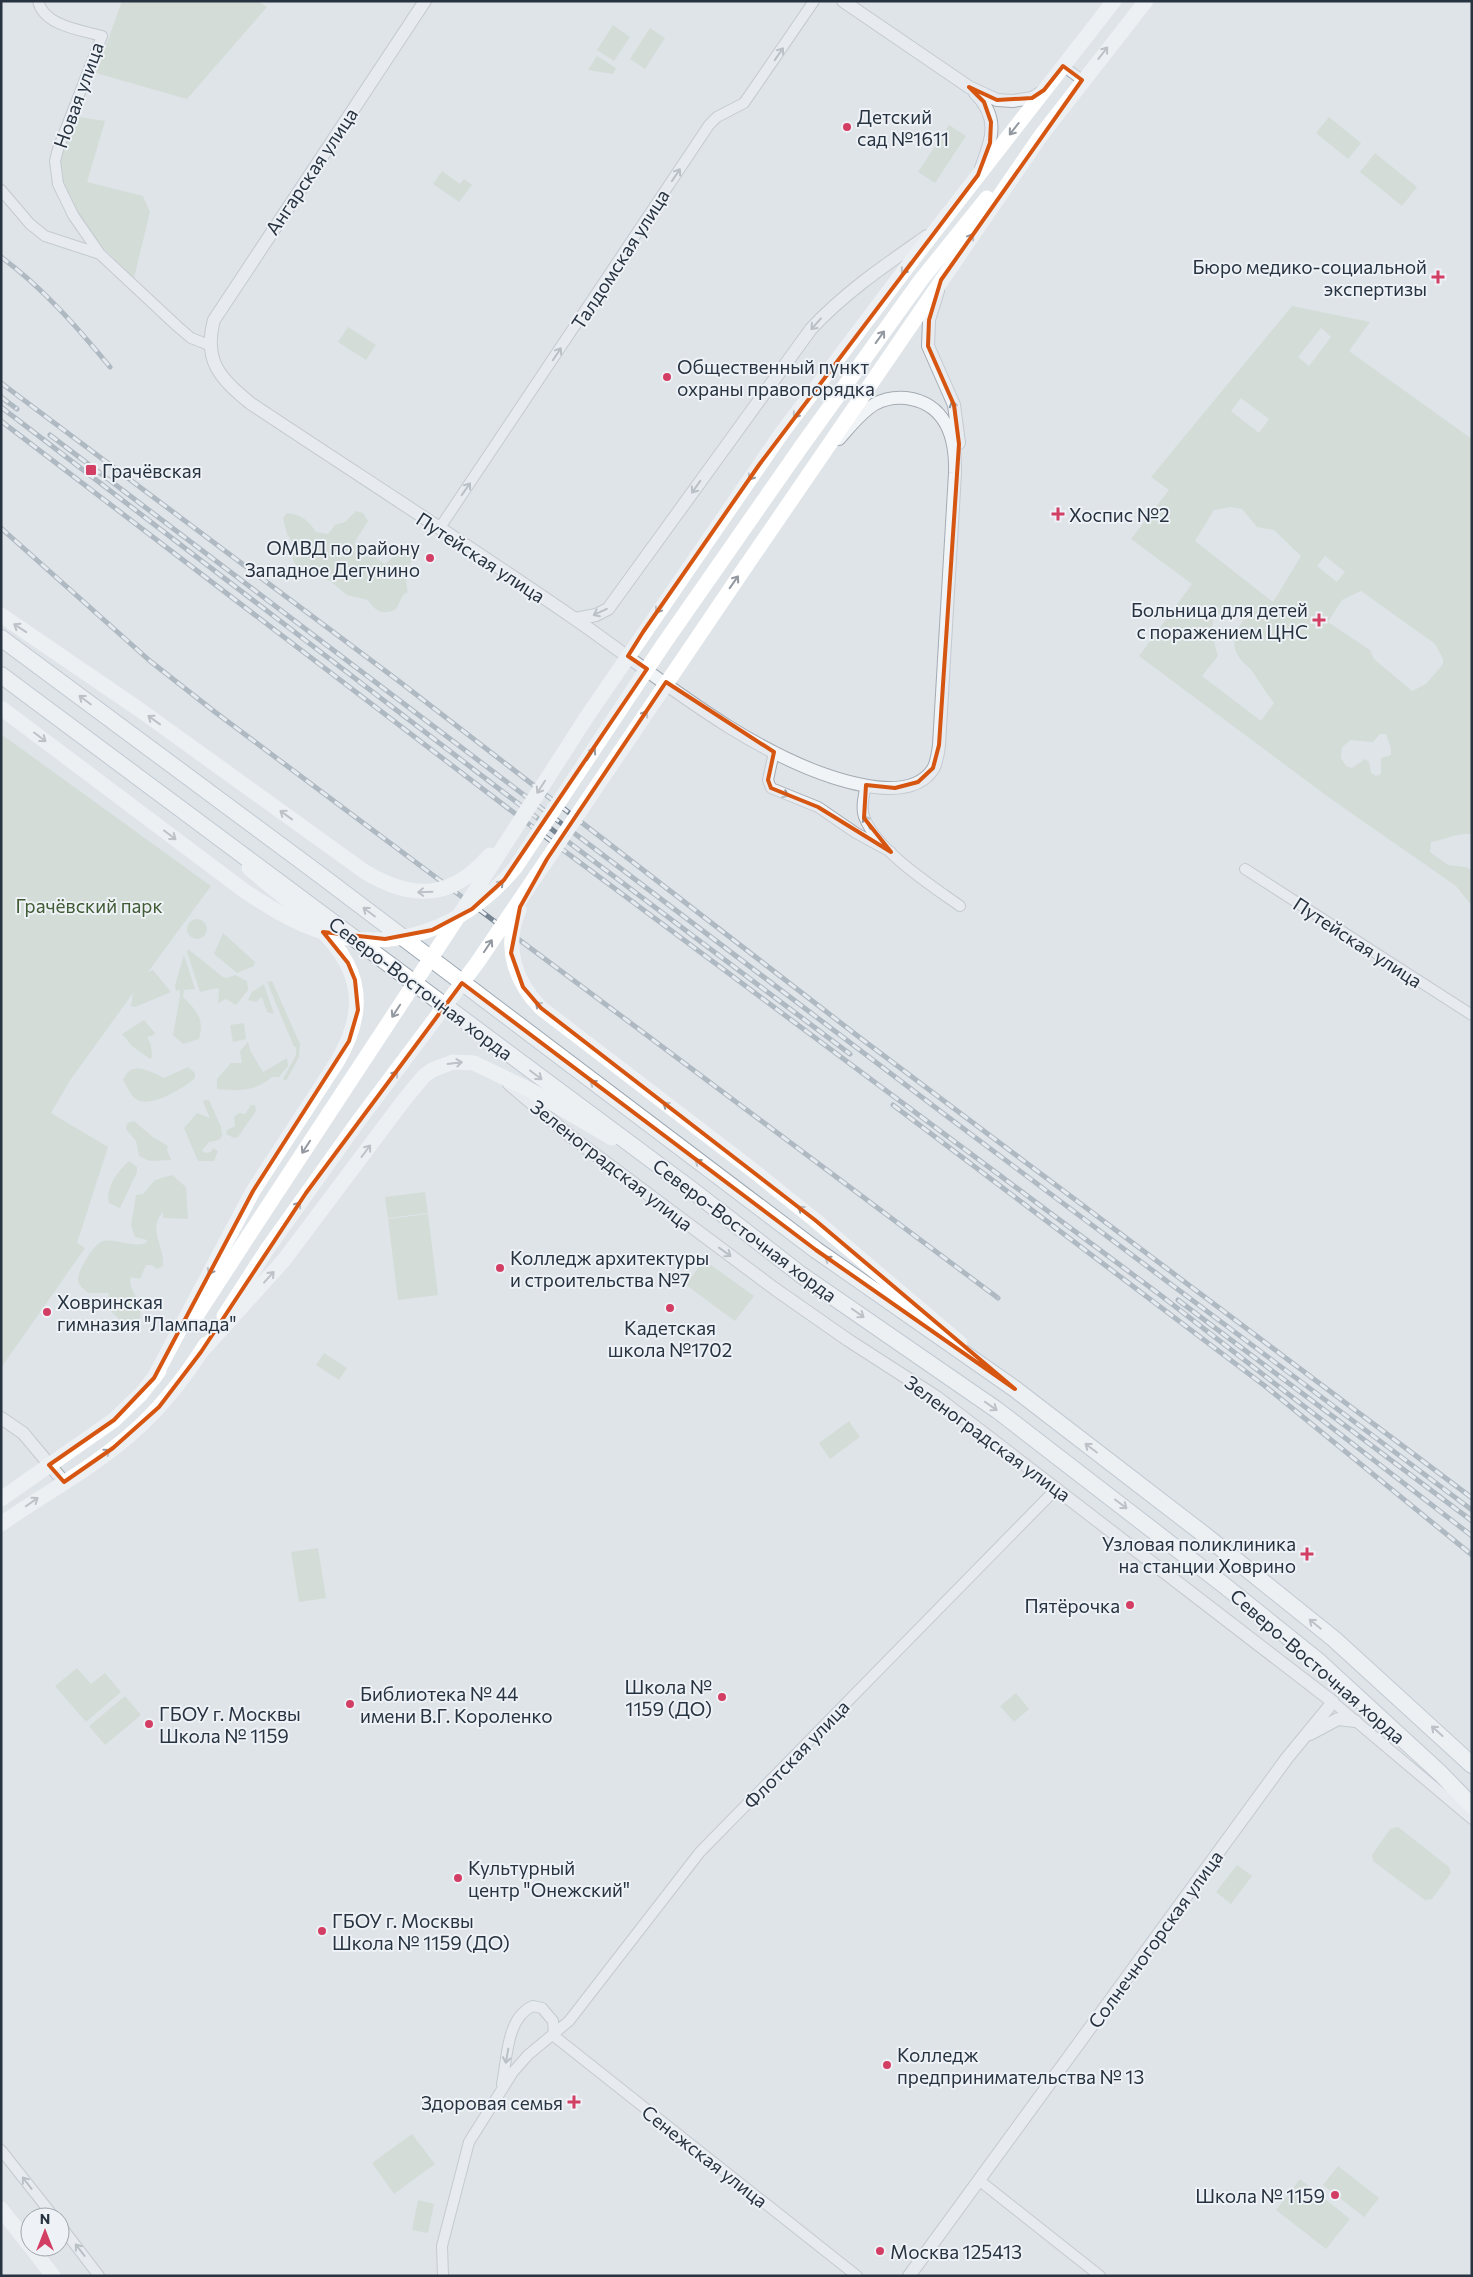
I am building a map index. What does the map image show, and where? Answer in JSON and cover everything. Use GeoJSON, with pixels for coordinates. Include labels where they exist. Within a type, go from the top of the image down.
{"type":"FeatureCollection","features":[{"type":"Feature","properties":{"kind":"main road"},"geometry":{"type":"LineString","coordinates":[[1,1498],[84,1441],[128,1407],[154,1378],[648,625],[781,434],[978,175],[1114,1]]}},
{"type":"Feature","properties":{"kind":"main road"},"geometry":{"type":"LineString","coordinates":[[1,1524],[64,1482],[138,1428],[159,1407],[201,1352],[268,1248],[357,1123],[455,994],[576,819],[681,658],[820,460],[1042,134],[1082,80],[1146,1]]}},
{"type":"Feature","properties":{"kind":"main road"},"geometry":{"type":"LineString","coordinates":[[1,708],[238,886],[278,913],[316,930],[359,939],[393,938],[432,930],[472,909],[488,896],[515,868],[663,645],[801,447],[926,274],[1042,134]]}},
{"type":"Feature","properties":{"kind":"main road"},"geometry":{"type":"LineString","coordinates":[[1,615],[132,704],[365,872],[390,886],[403,890],[424,892],[442,889],[459,882],[480,866],[517,823]]}},
{"type":"Feature","properties":{"kind":"main road","name":"Северо-Восточная хорда"},"geometry":{"type":"LineString","coordinates":[[1,638],[816,1250],[1015,1389],[1206,1536],[1334,1639],[1472,1765]]}},
{"type":"Feature","properties":{"kind":"main road","name":"Северо-Восточная хорда"},"geometry":{"type":"LineString","coordinates":[[1,675],[692,1190],[800,1274],[997,1410],[1225,1586],[1317,1660],[1472,1806]]}},
{"type":"Feature","properties":{"kind":"main road"},"geometry":{"type":"LineString","coordinates":[[154,1378],[256,1185],[342,1053],[356,1021],[358,1000],[355,980],[342,956],[318,927],[175,804]]}},
{"type":"Feature","properties":{"kind":"main road"},"geometry":{"type":"LineString","coordinates":[[547,859],[515,918],[511,942],[518,975],[531,998],[815,1220],[1015,1389]]}},
{"type":"Feature","properties":{"kind":"main road"},"geometry":{"type":"LineString","coordinates":[[201,1352],[284,1260],[424,1076],[443,1065],[463,1061],[494,1071],[610,1137],[692,1190]]}},
{"type":"Feature","properties":{"kind":"main road"},"geometry":{"type":"LineString","coordinates":[[1,2209],[20,2233]]}},
{"type":"Feature","properties":{"kind":"main road"},"geometry":{"type":"LineString","coordinates":[[38,2257],[53,2276]]}},
{"type":"Feature","properties":{"kind":"street","name":"Новая улица"},"geometry":{"type":"LineString","coordinates":[[38,1],[44,15],[54,21],[102,36],[61,139],[55,161],[56,172],[64,198],[100,254],[191,338],[209,345]]}},
{"type":"Feature","properties":{"kind":"street","name":"Ангарская улица"},"geometry":{"type":"LineString","coordinates":[[209,345],[214,320],[221,307],[425,1]]}},
{"type":"Feature","properties":{"kind":"street","name":"Талдомская улица"},"geometry":{"type":"LineString","coordinates":[[438,529],[703,133],[717,117],[744,103],[814,1]]}},
{"type":"Feature","properties":{"kind":"street"},"geometry":{"type":"LineString","coordinates":[[843,1],[969,87],[997,100],[1013,102],[1032,98],[1044,90]]}},
{"type":"Feature","properties":{"kind":"street"},"geometry":{"type":"LineString","coordinates":[[1063,66],[1082,80]]}},
{"type":"Feature","properties":{"kind":"street"},"geometry":{"type":"LineString","coordinates":[[969,87],[984,102],[991,122],[990,144],[978,175]]}},
{"type":"Feature","properties":{"kind":"street"},"geometry":{"type":"LineString","coordinates":[[1,190],[30,224],[45,236],[100,254]]}},
{"type":"Feature","properties":{"kind":"street"},"geometry":{"type":"LineString","coordinates":[[575,619],[608,609],[811,329],[828,310],[873,274],[936,230]]}},
{"type":"Feature","properties":{"kind":"street"},"geometry":{"type":"LineString","coordinates":[[941,280],[929,320],[927,338],[930,353],[949,392],[957,419],[959,444],[955,473]]}},
{"type":"Feature","properties":{"kind":"street","name":"Путейская улица"},"geometry":{"type":"LineString","coordinates":[[209,345],[212,358],[220,375],[250,403],[575,619],[725,723],[774,752],[832,777],[866,785],[895,788],[908,786],[926,777],[937,759],[955,473]]}},
{"type":"Feature","properties":{"kind":"street"},"geometry":{"type":"LineString","coordinates":[[820,460],[864,412],[876,404],[900,398],[923,402],[943,418],[953,440],[955,473]]}},
{"type":"Feature","properties":{"kind":"street"},"geometry":{"type":"LineString","coordinates":[[774,752],[768,780],[771,788],[818,807],[856,833],[891,852],[960,906]]}},
{"type":"Feature","properties":{"kind":"street"},"geometry":{"type":"LineString","coordinates":[[866,785],[863,807],[864,818],[872,831],[891,852]]}},
{"type":"Feature","properties":{"kind":"street","name":"Путейская улица"},"geometry":{"type":"LineString","coordinates":[[1245,869],[1472,1015]]}},
{"type":"Feature","properties":{"kind":"street","name":"Зеленоградская улица"},"geometry":{"type":"LineString","coordinates":[[494,1071],[569,1135],[629,1181],[848,1340],[938,1398],[1057,1488],[1333,1702],[1472,1819]]}},
{"type":"Feature","properties":{"kind":"street"},"geometry":{"type":"LineString","coordinates":[[1,1418],[23,1433],[64,1482]]}},
{"type":"Feature","properties":{"kind":"street","name":"Флотская улица"},"geometry":{"type":"LineString","coordinates":[[443,2276],[442,2246],[463,2161],[474,2131],[501,2090],[524,2060],[554,2036],[569,2021],[700,1852],[1057,1488]]}},
{"type":"Feature","properties":{"kind":"street","name":"Солнечногорская улица"},"geometry":{"type":"LineString","coordinates":[[910,2276],[1287,1758],[1333,1702]]}},
{"type":"Feature","properties":{"kind":"street"},"geometry":{"type":"LineString","coordinates":[[1304,1737],[1338,1719],[1355,1721]]}},
{"type":"Feature","properties":{"kind":"street","name":"Флотская улица"},"geometry":{"type":"LineString","coordinates":[[501,2090],[511,2039],[520,2015],[533,2006],[542,2008],[553,2022],[554,2036]]}},
{"type":"Feature","properties":{"kind":"street","name":"Сенежская улица"},"geometry":{"type":"LineString","coordinates":[[554,2036],[857,2276]]}},
{"type":"Feature","properties":{"kind":"street"},"geometry":{"type":"LineString","coordinates":[[1,2150],[46,2207]]}},
{"type":"Feature","properties":{"kind":"street"},"geometry":{"type":"LineString","coordinates":[[980,2181],[1100,2276]]}},
{"type":"Feature","properties":{"kind":"street"},"geometry":{"type":"LineString","coordinates":[[70,2238],[99,2276]]}},
{"type":"Feature","properties":{"kind":"highlighted area"},"geometry":{"type":"Polygon","coordinates":[[[1063,66],[1082,80],[941,280],[929,320],[928,346],[954,405],[959,444],[939,745],[933,768],[918,782],[895,788],[866,785],[864,818],[891,852],[818,807],[771,788],[768,780],[774,752],[666,682],[547,859],[520,907],[511,953],[523,987],[541,1008],[815,1220],[1015,1389],[816,1250],[462,983],[306,1193],[201,1352],[159,1407],[113,1448],[64,1482],[49,1465],[114,1420],[154,1378],[253,1191],[349,1041],[358,1010],[355,980],[348,963],[323,932],[385,939],[432,930],[472,909],[504,880],[647,669],[628,656],[643,632],[759,465],[978,175],[990,143],[991,122],[984,102],[969,87],[997,100],[1032,98],[1044,90],[1063,66]]]}},
{"type":"Feature","properties":{"kind":"green space"},"geometry":{"type":"Polygon","coordinates":[[[122,1],[258,1],[267,7],[187,99],[96,73],[122,1]]]}},
{"type":"Feature","properties":{"kind":"green space"},"geometry":{"type":"Polygon","coordinates":[[[613,25],[630,37],[614,61],[597,50],[613,25]]]}},
{"type":"Feature","properties":{"kind":"green space"},"geometry":{"type":"Polygon","coordinates":[[[650,28],[665,38],[645,69],[630,59],[650,28]]]}},
{"type":"Feature","properties":{"kind":"green space"},"geometry":{"type":"Polygon","coordinates":[[[597,56],[616,68],[613,74],[588,70],[597,56]]]}},
{"type":"Feature","properties":{"kind":"green space"},"geometry":{"type":"Polygon","coordinates":[[[72,116],[105,121],[87,182],[143,196],[150,212],[134,278],[110,255],[84,225],[64,192],[59,175],[58,160],[72,116]]]}},
{"type":"Feature","properties":{"kind":"green space"},"geometry":{"type":"Polygon","coordinates":[[[1329,117],[1361,143],[1348,159],[1316,133],[1329,117]]]}},
{"type":"Feature","properties":{"kind":"green space"},"geometry":{"type":"Polygon","coordinates":[[[949,125],[966,136],[935,183],[918,172],[949,125]]]}},
{"type":"Feature","properties":{"kind":"green space"},"geometry":{"type":"Polygon","coordinates":[[[1375,153],[1417,187],[1402,206],[1360,172],[1375,153]]]}},
{"type":"Feature","properties":{"kind":"green space"},"geometry":{"type":"Polygon","coordinates":[[[442,171],[460,184],[464,179],[472,185],[459,202],[433,184],[442,171]]]}},
{"type":"Feature","properties":{"kind":"green space","name":"Больница для детей с поражением ЦНС"},"geometry":{"type":"Polygon","coordinates":[[[1292,306],[1370,322],[1349,351],[1472,439],[1472,834],[1456,835],[1431,842],[1430,852],[1448,865],[1466,867],[1472,871],[1472,906],[1456,886],[1331,799],[1139,656],[1192,584],[1131,539],[1169,490],[1151,477],[1292,306]],[[1321,328],[1298,357],[1309,366],[1331,337],[1321,328]],[[1241,398],[1231,411],[1259,433],[1269,419],[1241,398]],[[1231,507],[1214,510],[1195,541],[1273,602],[1301,556],[1274,530],[1257,527],[1242,509],[1231,507]],[[1325,556],[1317,566],[1337,582],[1345,572],[1325,556]],[[1361,591],[1342,600],[1328,622],[1370,650],[1374,659],[1412,691],[1426,684],[1443,664],[1443,659],[1435,644],[1361,591]],[[1228,607],[1213,619],[1212,634],[1218,656],[1202,676],[1261,721],[1274,703],[1253,672],[1237,654],[1234,642],[1240,625],[1247,614],[1239,608],[1228,607]],[[1380,734],[1373,742],[1351,740],[1342,747],[1341,758],[1346,766],[1352,768],[1365,759],[1369,762],[1371,773],[1376,776],[1381,774],[1381,758],[1391,755],[1386,734],[1380,734]]]}},
{"type":"Feature","properties":{"kind":"green space"},"geometry":{"type":"Polygon","coordinates":[[[348,327],[376,345],[366,360],[338,342],[348,327]]]}},
{"type":"Feature","properties":{"kind":"green space"},"geometry":{"type":"Polygon","coordinates":[[[356,511],[363,513],[368,521],[354,543],[385,564],[397,553],[414,550],[417,554],[407,572],[408,592],[403,595],[396,609],[391,611],[383,612],[377,610],[368,600],[347,595],[330,581],[298,569],[293,560],[293,543],[287,534],[283,518],[287,513],[304,519],[316,532],[328,534],[335,525],[345,522],[356,511]]]}},
{"type":"Feature","properties":{"kind":"green space","name":"Грачёвский парк"},"geometry":{"type":"Polygon","coordinates":[[[1,734],[211,886],[148,972],[153,970],[171,992],[135,1007],[131,1006],[133,993],[69,1082],[51,1113],[108,1147],[77,1243],[85,1248],[1,1368],[1,734]]]}},
{"type":"Feature","properties":{"kind":"green space"},"geometry":{"type":"Polygon","coordinates":[[[197,919],[204,922],[207,929],[204,936],[197,939],[190,936],[187,929],[190,922],[197,919]]]}},
{"type":"Feature","properties":{"kind":"green space"},"geometry":{"type":"Polygon","coordinates":[[[223,933],[255,962],[254,966],[237,973],[214,954],[223,933]]]}},
{"type":"Feature","properties":{"kind":"green space"},"geometry":{"type":"Polygon","coordinates":[[[188,949],[223,977],[235,975],[247,981],[248,990],[236,1005],[226,999],[218,1003],[219,990],[217,988],[200,992],[187,952],[188,949]]]}},
{"type":"Feature","properties":{"kind":"green space"},"geometry":{"type":"Polygon","coordinates":[[[184,955],[195,989],[184,990],[183,997],[198,1015],[201,1032],[199,1039],[183,1044],[173,1035],[180,996],[180,990],[176,991],[175,985],[184,955]]]}},
{"type":"Feature","properties":{"kind":"green space"},"geometry":{"type":"Polygon","coordinates":[[[272,981],[300,1044],[299,1057],[286,1081],[283,1079],[296,1055],[296,1047],[294,1047],[267,982],[272,981]]]}},
{"type":"Feature","properties":{"kind":"green space"},"geometry":{"type":"Polygon","coordinates":[[[264,984],[274,1014],[267,1012],[262,997],[256,1002],[248,1000],[252,992],[264,984]]]}},
{"type":"Feature","properties":{"kind":"green space"},"geometry":{"type":"Polygon","coordinates":[[[144,1020],[155,1033],[147,1037],[151,1045],[152,1057],[150,1059],[132,1046],[122,1034],[144,1020]]]}},
{"type":"Feature","properties":{"kind":"green space"},"geometry":{"type":"Polygon","coordinates":[[[244,1023],[246,1039],[233,1042],[230,1025],[244,1023]]]}},
{"type":"Feature","properties":{"kind":"green space"},"geometry":{"type":"Polygon","coordinates":[[[248,1042],[251,1052],[263,1072],[287,1058],[288,1066],[279,1077],[272,1077],[253,1088],[240,1090],[217,1089],[217,1079],[231,1063],[242,1063],[240,1051],[248,1042]]]}},
{"type":"Feature","properties":{"kind":"green space"},"geometry":{"type":"Polygon","coordinates":[[[188,1067],[195,1073],[195,1078],[175,1092],[150,1101],[136,1099],[130,1093],[123,1080],[126,1074],[136,1069],[147,1070],[164,1078],[188,1067]]]}},
{"type":"Feature","properties":{"kind":"green space"},"geometry":{"type":"Polygon","coordinates":[[[209,1100],[221,1127],[222,1136],[219,1140],[209,1142],[202,1150],[205,1153],[211,1152],[213,1148],[218,1151],[214,1161],[198,1161],[184,1128],[197,1113],[210,1118],[203,1102],[209,1100]]]}},
{"type":"Feature","properties":{"kind":"green space"},"geometry":{"type":"Polygon","coordinates":[[[251,1105],[255,1105],[256,1111],[238,1137],[234,1138],[226,1134],[227,1130],[235,1126],[234,1117],[239,1113],[245,1114],[251,1105]]]}},
{"type":"Feature","properties":{"kind":"green space"},"geometry":{"type":"Polygon","coordinates":[[[134,1121],[153,1137],[168,1146],[167,1150],[171,1160],[150,1161],[139,1156],[136,1141],[126,1129],[127,1123],[134,1121]]]}},
{"type":"Feature","properties":{"kind":"green space"},"geometry":{"type":"Polygon","coordinates":[[[129,1161],[137,1167],[137,1172],[120,1208],[109,1203],[108,1197],[117,1175],[129,1161]]]}},
{"type":"Feature","properties":{"kind":"green space"},"geometry":{"type":"Polygon","coordinates":[[[172,1175],[186,1187],[188,1219],[163,1218],[163,1212],[158,1218],[156,1232],[163,1266],[157,1269],[152,1265],[146,1265],[140,1279],[131,1277],[131,1286],[138,1300],[141,1313],[140,1320],[129,1324],[119,1319],[107,1307],[109,1293],[88,1293],[82,1288],[78,1276],[91,1252],[103,1241],[146,1243],[147,1240],[135,1237],[131,1225],[136,1195],[143,1194],[155,1180],[172,1175]]]}},
{"type":"Feature","properties":{"kind":"green space"},"geometry":{"type":"Polygon","coordinates":[[[425,1192],[428,1213],[388,1218],[385,1197],[425,1192]]]}},
{"type":"Feature","properties":{"kind":"green space"},"geometry":{"type":"Polygon","coordinates":[[[428,1214],[438,1295],[398,1300],[388,1219],[428,1214]]]}},
{"type":"Feature","properties":{"kind":"green space"},"geometry":{"type":"Polygon","coordinates":[[[704,1260],[754,1296],[735,1321],[686,1285],[704,1260]]]}},
{"type":"Feature","properties":{"kind":"green space"},"geometry":{"type":"Polygon","coordinates":[[[324,1353],[347,1368],[339,1380],[316,1365],[324,1353]]]}},
{"type":"Feature","properties":{"kind":"green space"},"geometry":{"type":"Polygon","coordinates":[[[849,1421],[860,1437],[830,1459],[819,1443],[849,1421]]]}},
{"type":"Feature","properties":{"kind":"green space"},"geometry":{"type":"Polygon","coordinates":[[[318,1548],[326,1598],[299,1602],[291,1552],[318,1548]]]}},
{"type":"Feature","properties":{"kind":"green space"},"geometry":{"type":"Polygon","coordinates":[[[77,1668],[91,1684],[105,1673],[121,1692],[86,1722],[55,1686],[77,1668]]]}},
{"type":"Feature","properties":{"kind":"green space"},"geometry":{"type":"Polygon","coordinates":[[[1016,1693],[1029,1709],[1014,1722],[1000,1706],[1016,1693]]]}},
{"type":"Feature","properties":{"kind":"green space"},"geometry":{"type":"Polygon","coordinates":[[[125,1696],[141,1715],[105,1745],[89,1726],[125,1696]]]}},
{"type":"Feature","properties":{"kind":"green space"},"geometry":{"type":"Polygon","coordinates":[[[1398,1827],[1449,1867],[1451,1873],[1432,1899],[1425,1900],[1373,1861],[1372,1855],[1390,1829],[1398,1827]]]}},
{"type":"Feature","properties":{"kind":"green space"},"geometry":{"type":"Polygon","coordinates":[[[1237,1865],[1252,1876],[1231,1904],[1216,1892],[1237,1865]]]}},
{"type":"Feature","properties":{"kind":"green space"},"geometry":{"type":"Polygon","coordinates":[[[412,2134],[435,2164],[394,2194],[372,2163],[412,2134]]]}},
{"type":"Feature","properties":{"kind":"green space"},"geometry":{"type":"Polygon","coordinates":[[[1338,2166],[1379,2198],[1364,2217],[1323,2185],[1338,2166]]]}},
{"type":"Feature","properties":{"kind":"green space"},"geometry":{"type":"Polygon","coordinates":[[[1300,2179],[1350,2219],[1326,2249],[1276,2210],[1300,2179]]]}},
{"type":"Feature","properties":{"kind":"green space"},"geometry":{"type":"Polygon","coordinates":[[[418,2200],[434,2204],[428,2233],[412,2230],[418,2200]]]}},
{"type":"Feature","properties":{"kind":"railway"},"geometry":{"type":"LineString","coordinates":[[1,257],[59,309],[110,367]]}},
{"type":"Feature","properties":{"kind":"railway"},"geometry":{"type":"LineString","coordinates":[[1,383],[400,682],[859,1037],[1472,1498]]}},
{"type":"Feature","properties":{"kind":"railway"},"geometry":{"type":"LineString","coordinates":[[1,397],[17,409]]}},
{"type":"Feature","properties":{"kind":"railway"},"geometry":{"type":"LineString","coordinates":[[1,407],[571,844],[850,1054]]}},
{"type":"Feature","properties":{"kind":"railway"},"geometry":{"type":"LineString","coordinates":[[1,421],[547,838],[1159,1294],[1472,1536]]}},
{"type":"Feature","properties":{"kind":"railway"},"geometry":{"type":"LineString","coordinates":[[50,435],[948,1117],[1472,1510]]}},
{"type":"Feature","properties":{"kind":"railway"},"geometry":{"type":"LineString","coordinates":[[1,528],[150,661],[215,712],[998,1298]]}},
{"type":"Feature","properties":{"kind":"railway"},"geometry":{"type":"LineString","coordinates":[[893,1105],[1265,1386],[1472,1555]]}},
{"type":"Feature","properties":{"kind":"railway"},"geometry":{"type":"LineString","coordinates":[[1178,1300],[1472,1521]]}},
{"type":"Feature","properties":{"kind":"place","name":"Детский сад №1611"},"geometry":{"type":"Point","coordinates":[847,127]}},
{"type":"Feature","properties":{"kind":"place","name":"Бюро медико-социальной экспертизы"},"geometry":{"type":"Point","coordinates":[1438,277]}},
{"type":"Feature","properties":{"kind":"place","name":"Общественный пункт охраны правопорядка"},"geometry":{"type":"Point","coordinates":[667,377]}},
{"type":"Feature","properties":{"kind":"place","name":"Грачёвская"},"geometry":{"type":"Point","coordinates":[91,470]}},
{"type":"Feature","properties":{"kind":"place","name":"Хоспис №2"},"geometry":{"type":"Point","coordinates":[1058,514]}},
{"type":"Feature","properties":{"kind":"place","name":"ОМВД по району Западное Дегунино"},"geometry":{"type":"Point","coordinates":[430,558]}},
{"type":"Feature","properties":{"kind":"place","name":"Больница для детей с поражением ЦНС"},"geometry":{"type":"Point","coordinates":[1319,620]}},
{"type":"Feature","properties":{"kind":"place","name":"Колледж архитектуры и строительства №7"},"geometry":{"type":"Point","coordinates":[500,1268]}},
{"type":"Feature","properties":{"kind":"place","name":"Кадетская школа №1702"},"geometry":{"type":"Point","coordinates":[670,1308]}},
{"type":"Feature","properties":{"kind":"place","name":"Ховринская гимназия \"Лампада\""},"geometry":{"type":"Point","coordinates":[47,1312]}},
{"type":"Feature","properties":{"kind":"place","name":"Узловая поликлиника на станции Ховрино"},"geometry":{"type":"Point","coordinates":[1307,1554]}},
{"type":"Feature","properties":{"kind":"place","name":"Пятёрочка"},"geometry":{"type":"Point","coordinates":[1130,1605]}},
{"type":"Feature","properties":{"kind":"place","name":"Школа № 1159 (ДО)"},"geometry":{"type":"Point","coordinates":[722,1697]}},
{"type":"Feature","properties":{"kind":"place","name":"Библиотека № 44 имени В.Г. Короленко"},"geometry":{"type":"Point","coordinates":[350,1704]}},
{"type":"Feature","properties":{"kind":"place","name":"ГБОУ г. Москвы Школа № 1159"},"geometry":{"type":"Point","coordinates":[149,1724]}},
{"type":"Feature","properties":{"kind":"place","name":"Культурный центр \"Онежский\""},"geometry":{"type":"Point","coordinates":[458,1878]}},
{"type":"Feature","properties":{"kind":"place","name":"ГБОУ г. Москвы Школа № 1159 (ДО)"},"geometry":{"type":"Point","coordinates":[322,1931]}},
{"type":"Feature","properties":{"kind":"place","name":"Колледж предпринимательства № 13"},"geometry":{"type":"Point","coordinates":[887,2065]}},
{"type":"Feature","properties":{"kind":"place","name":"Здоровая семья"},"geometry":{"type":"Point","coordinates":[574,2102]}},
{"type":"Feature","properties":{"kind":"place","name":"Школа № 1159"},"geometry":{"type":"Point","coordinates":[1335,2195]}},
{"type":"Feature","properties":{"kind":"place","name":"Москва 125413"},"geometry":{"type":"Point","coordinates":[880,2251]}}]}
